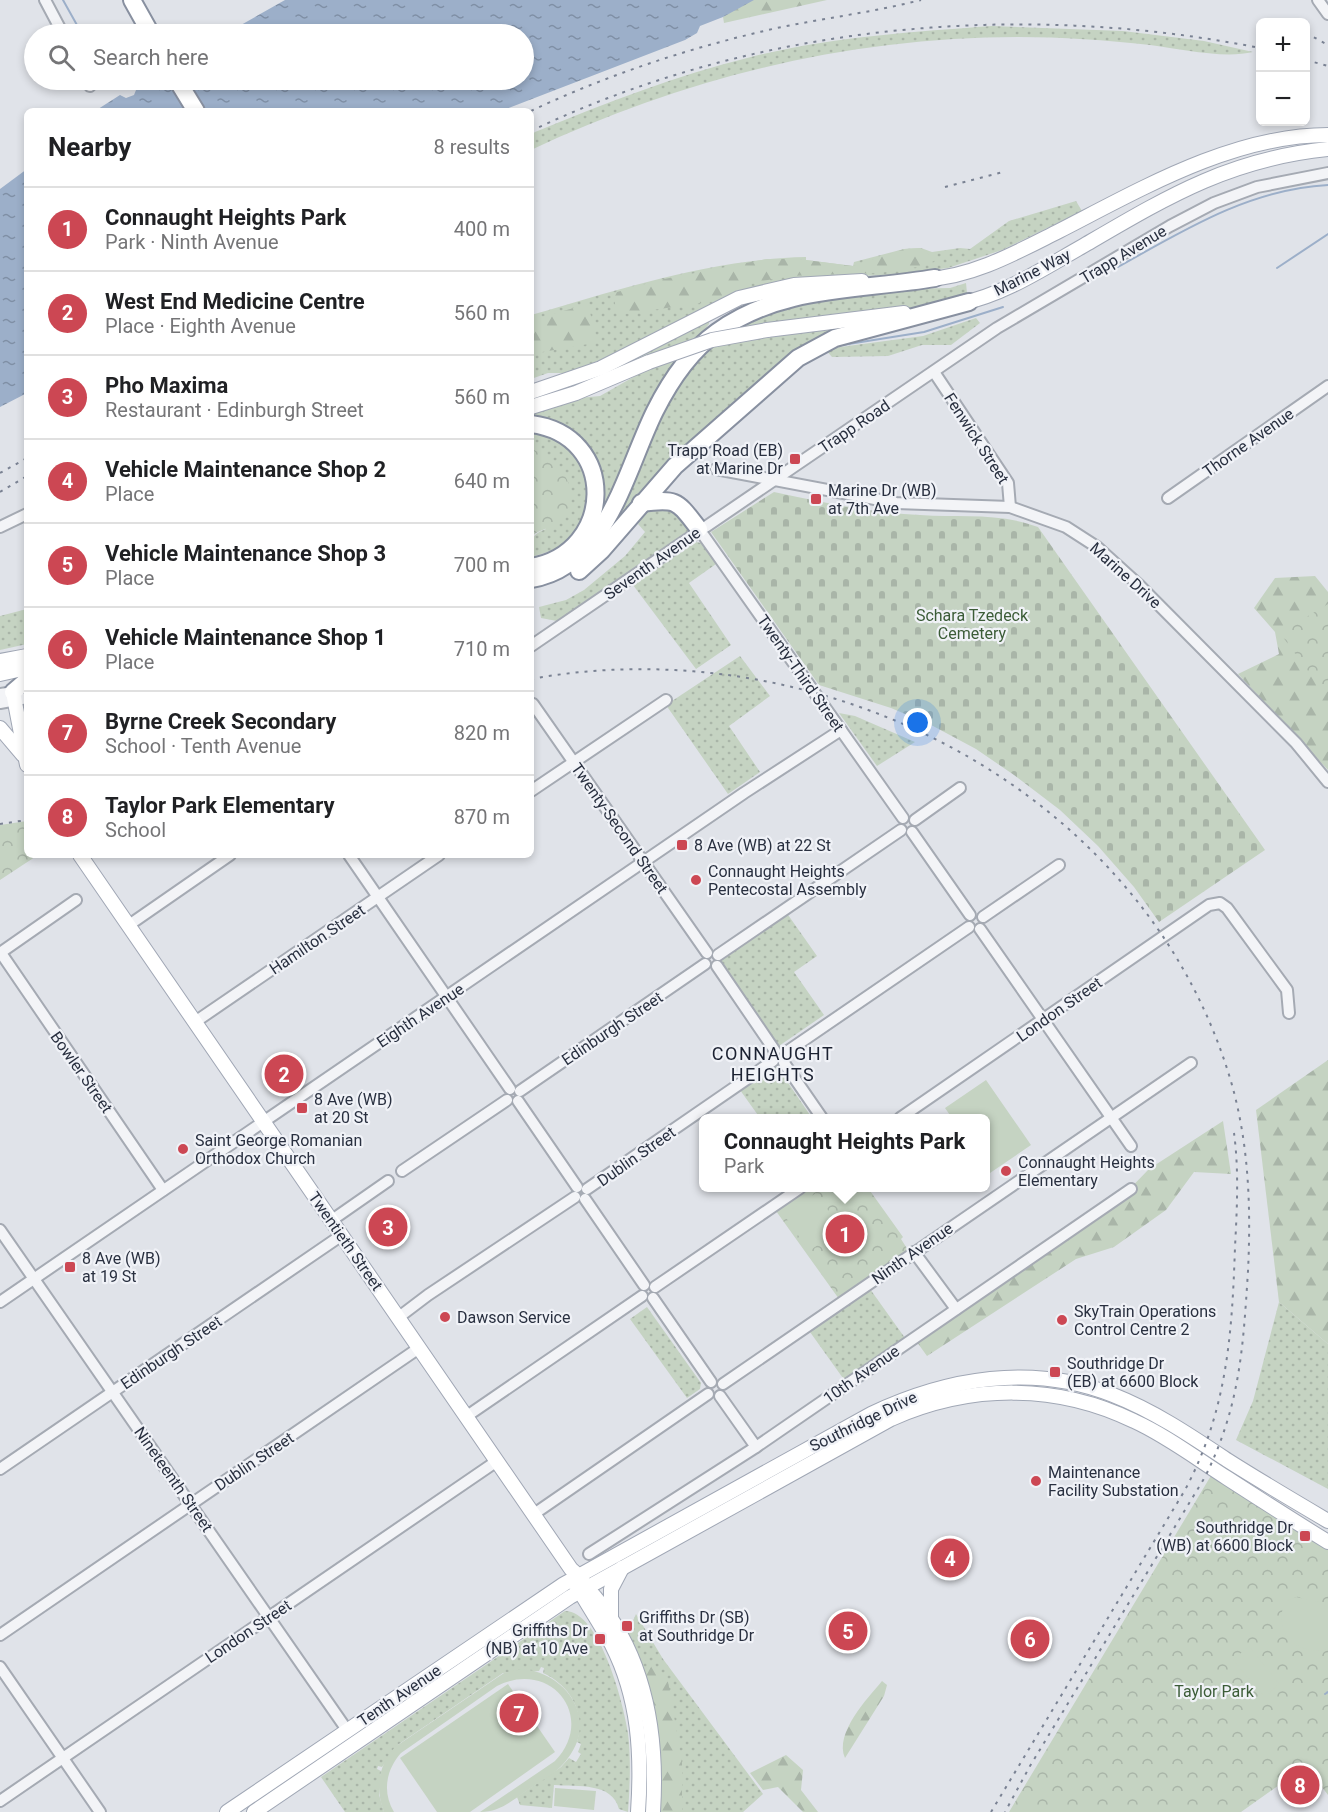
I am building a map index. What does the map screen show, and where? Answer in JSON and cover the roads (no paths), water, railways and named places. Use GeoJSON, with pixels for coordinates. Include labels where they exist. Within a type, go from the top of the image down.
{"type":"FeatureCollection","features":[{"type":"Feature","properties":{"kind":"highway"},"geometry":{"type":"LineString","coordinates":[[120,0],[134,24]]}},
{"type":"Feature","properties":{"kind":"highway"},"geometry":{"type":"LineString","coordinates":[[132,0],[146,24]]}},
{"type":"Feature","properties":{"kind":"highway"},"geometry":{"type":"LineString","coordinates":[[172,90],[182,108]]}},
{"type":"Feature","properties":{"kind":"highway"},"geometry":{"type":"LineString","coordinates":[[183,90],[194,108]]}},
{"type":"Feature","properties":{"kind":"highway"},"geometry":{"type":"LineString","coordinates":[[534,578],[562,569],[584,552],[594,539],[609,513],[666,389],[696,350],[715,333],[757,308],[796,296],[935,278]]}},
{"type":"Feature","properties":{"kind":"highway"},"geometry":{"type":"LineString","coordinates":[[534,589],[552,585],[586,565],[701,440],[798,358],[835,338],[969,302]]}},
{"type":"Feature","properties":{"kind":"highway"},"geometry":{"type":"LineString","coordinates":[[534,425],[551,428],[575,442],[590,463],[596,496],[592,518],[579,539],[560,556],[534,566]]}},
{"type":"Feature","properties":{"kind":"highway"},"geometry":{"type":"LineString","coordinates":[[641,503],[667,500],[682,507],[699,529]]}},
{"type":"Feature","properties":{"kind":"highway"},"geometry":{"type":"LineString","coordinates":[[14,696],[24,684]]}},
{"type":"Feature","properties":{"kind":"main road","name":"Marine Way"},"geometry":{"type":"LineString","coordinates":[[534,391],[601,368],[729,302],[774,288],[816,282],[935,278],[968,270],[1020,251],[1179,172],[1264,143],[1328,135]]}},
{"type":"Feature","properties":{"kind":"main road","name":"Marine Way"},"geometry":{"type":"LineString","coordinates":[[534,406],[576,393],[650,362],[712,340],[766,330],[921,311],[969,302],[1010,287],[1170,196],[1225,171],[1281,156],[1328,149]]}},
{"type":"Feature","properties":{"kind":"main road"},"geometry":{"type":"LineString","coordinates":[[0,662],[24,657]]}},
{"type":"Feature","properties":{"kind":"main road"},"geometry":{"type":"LineString","coordinates":[[0,674],[24,669]]}},
{"type":"Feature","properties":{"kind":"main road"},"geometry":{"type":"LineString","coordinates":[[14,696],[24,748]]}},
{"type":"Feature","properties":{"kind":"main road"},"geometry":{"type":"LineString","coordinates":[[0,728],[24,756]]}},
{"type":"Feature","properties":{"kind":"main road","name":"Twentieth Street"},"geometry":{"type":"LineString","coordinates":[[82,858],[578,1580]]}},
{"type":"Feature","properties":{"kind":"main road","name":"Southridge Drive"},"geometry":{"type":"LineString","coordinates":[[578,1580],[896,1402],[951,1384],[1001,1377],[1051,1380],[1112,1394],[1167,1421],[1328,1521]]}},
{"type":"Feature","properties":{"kind":"main road"},"geometry":{"type":"LineString","coordinates":[[1058,1395],[1078,1386]]}},
{"type":"Feature","properties":{"kind":"main road","name":"Southridge Drive"},"geometry":{"type":"LineString","coordinates":[[578,1580],[622,1568],[913,1409],[946,1400],[994,1392],[1058,1395],[1104,1408],[1134,1421],[1328,1542]]}},
{"type":"Feature","properties":{"kind":"main road"},"geometry":{"type":"LineString","coordinates":[[611,1617],[611,1589],[622,1568]]}},
{"type":"Feature","properties":{"kind":"main road"},"geometry":{"type":"LineString","coordinates":[[578,1580],[611,1617],[644,1689],[655,1752],[653,1812]]}},
{"type":"Feature","properties":{"kind":"main road"},"geometry":{"type":"LineString","coordinates":[[578,1580],[628,1683],[640,1746],[638,1812]]}},
{"type":"Feature","properties":{"kind":"main road","name":"Tenth Avenue"},"geometry":{"type":"LineString","coordinates":[[227,1812],[347,1730],[578,1580]]}},
{"type":"Feature","properties":{"kind":"main road","name":"Tenth Avenue"},"geometry":{"type":"LineString","coordinates":[[254,1812],[578,1580]]}},
{"type":"Feature","properties":{"kind":"street"},"geometry":{"type":"LineString","coordinates":[[45,0],[58,24]]}},
{"type":"Feature","properties":{"kind":"street"},"geometry":{"type":"LineString","coordinates":[[1318,0],[1328,14]]}},
{"type":"Feature","properties":{"kind":"street","name":"Trapp Avenue"},"geometry":{"type":"LineString","coordinates":[[934,372],[998,328],[1192,214],[1257,187],[1328,173]]}},
{"type":"Feature","properties":{"kind":"street","name":"Trapp Road"},"geometry":{"type":"LineString","coordinates":[[774,480],[934,372]]}},
{"type":"Feature","properties":{"kind":"street","name":"Fenwick Street"},"geometry":{"type":"LineString","coordinates":[[934,372],[1008,483],[1010,507]]}},
{"type":"Feature","properties":{"kind":"street","name":"Thorne Avenue"},"geometry":{"type":"LineString","coordinates":[[1168,498],[1328,386]]}},
{"type":"Feature","properties":{"kind":"street","name":"Marine Drive"},"geometry":{"type":"LineString","coordinates":[[716,469],[896,503],[1010,507],[1066,527],[1110,557],[1296,743],[1328,782]]}},
{"type":"Feature","properties":{"kind":"street","name":"Seventh Avenue"},"geometry":{"type":"LineString","coordinates":[[534,644],[699,529],[774,480]]}},
{"type":"Feature","properties":{"kind":"street"},"geometry":{"type":"LineString","coordinates":[[0,527],[24,515]]}},
{"type":"Feature","properties":{"kind":"street","name":"Twenty-Third Street"},"geometry":{"type":"LineString","coordinates":[[699,529],[903,818]]}},
{"type":"Feature","properties":{"kind":"street"},"geometry":{"type":"LineString","coordinates":[[534,790],[666,700]]}},
{"type":"Feature","properties":{"kind":"street","name":"Twenty-Second Street"},"geometry":{"type":"LineString","coordinates":[[534,705],[643,862],[714,958],[819,1114]]}},
{"type":"Feature","properties":{"kind":"street","name":"Eighth Avenue"},"geometry":{"type":"LineString","coordinates":[[0,1302],[643,862],[841,730]]}},
{"type":"Feature","properties":{"kind":"street"},"geometry":{"type":"LineString","coordinates":[[915,820],[960,788]]}},
{"type":"Feature","properties":{"kind":"street"},"geometry":{"type":"LineString","coordinates":[[901,830],[900,822],[903,818],[908,816],[915,820]]}},
{"type":"Feature","properties":{"kind":"street"},"geometry":{"type":"LineString","coordinates":[[901,830],[905,833],[912,832],[916,828],[915,820]]}},
{"type":"Feature","properties":{"kind":"street"},"geometry":{"type":"LineString","coordinates":[[714,958],[901,830]]}},
{"type":"Feature","properties":{"kind":"street"},"geometry":{"type":"LineString","coordinates":[[912,832],[970,915]]}},
{"type":"Feature","properties":{"kind":"street"},"geometry":{"type":"LineString","coordinates":[[129,925],[226,858]]}},
{"type":"Feature","properties":{"kind":"street"},"geometry":{"type":"LineString","coordinates":[[351,858],[711,1382]]}},
{"type":"Feature","properties":{"kind":"street","name":"Hamilton Street"},"geometry":{"type":"LineString","coordinates":[[195,1022],[435,858]]}},
{"type":"Feature","properties":{"kind":"street"},"geometry":{"type":"LineString","coordinates":[[983,917],[1059,865]]}},
{"type":"Feature","properties":{"kind":"street"},"geometry":{"type":"LineString","coordinates":[[0,953],[76,900]]}},
{"type":"Feature","properties":{"kind":"street","name":"London Street"},"geometry":{"type":"LineString","coordinates":[[907,1114],[1209,905],[1220,903],[1227,908],[1287,990],[1289,1013]]}},
{"type":"Feature","properties":{"kind":"street"},"geometry":{"type":"LineString","coordinates":[[976,913],[983,917],[984,925],[980,929],[973,930],[969,927],[967,922],[970,915],[976,913]]}},
{"type":"Feature","properties":{"kind":"street","name":"Dublin Street"},"geometry":{"type":"LineString","coordinates":[[399,1317],[969,927]]}},
{"type":"Feature","properties":{"kind":"street"},"geometry":{"type":"LineString","coordinates":[[980,929],[1131,1146]]}},
{"type":"Feature","properties":{"kind":"street","name":"Bowler Street"},"geometry":{"type":"LineString","coordinates":[[0,953],[164,1190]]}},
{"type":"Feature","properties":{"kind":"street","name":"Edinburgh Street"},"geometry":{"type":"LineString","coordinates":[[402,1171],[705,964],[703,959],[714,958]]}},
{"type":"Feature","properties":{"kind":"street","name":"Ninth Avenue"},"geometry":{"type":"LineString","coordinates":[[723,1384],[1191,1063]]}},
{"type":"Feature","properties":{"kind":"street"},"geometry":{"type":"LineString","coordinates":[[332,1220],[388,1181]]}},
{"type":"Feature","properties":{"kind":"street","name":"10th Avenue"},"geometry":{"type":"LineString","coordinates":[[589,1554],[756,1447],[1131,1189]]}},
{"type":"Feature","properties":{"kind":"street"},"geometry":{"type":"LineString","coordinates":[[467,1416],[794,1192]]}},
{"type":"Feature","properties":{"kind":"street","name":"Nineteenth Street"},"geometry":{"type":"LineString","coordinates":[[0,1230],[347,1730]]}},
{"type":"Feature","properties":{"kind":"street","name":"Edinburgh Street"},"geometry":{"type":"LineString","coordinates":[[0,1469],[342,1234]]}},
{"type":"Feature","properties":{"kind":"street"},"geometry":{"type":"LineString","coordinates":[[914,1252],[956,1309]]}},
{"type":"Feature","properties":{"kind":"street","name":"Dublin Street"},"geometry":{"type":"LineString","coordinates":[[0,1635],[419,1348]]}},
{"type":"Feature","properties":{"kind":"street"},"geometry":{"type":"LineString","coordinates":[[718,1381],[723,1384],[724,1392],[720,1396],[715,1398],[708,1394],[707,1386],[711,1382],[718,1381]]}},
{"type":"Feature","properties":{"kind":"street"},"geometry":{"type":"LineString","coordinates":[[534,1514],[708,1394]]}},
{"type":"Feature","properties":{"kind":"street"},"geometry":{"type":"LineString","coordinates":[[720,1396],[756,1447]]}},
{"type":"Feature","properties":{"kind":"street","name":"London Street"},"geometry":{"type":"LineString","coordinates":[[0,1801],[497,1461]]}},
{"type":"Feature","properties":{"kind":"street"},"geometry":{"type":"LineString","coordinates":[[0,1667],[100,1812]]}},
{"type":"Feature","properties":{"kind":"water"},"geometry":{"type":"Polygon","coordinates":[[[285,0],[754,0],[723,17],[700,26],[697,33],[685,40],[509,108],[100,108],[120,95],[126,98],[134,95],[136,90],[534,90],[534,24],[243,24],[285,0]]]}},
{"type":"Feature","properties":{"kind":"water"},"geometry":{"type":"Polygon","coordinates":[[[24,171],[24,395],[0,407],[0,189],[24,171]]]}},
{"type":"Feature","properties":{"kind":"waterway"},"geometry":{"type":"LineString","coordinates":[[63,0],[76,24]]}},
{"type":"Feature","properties":{"kind":"waterway"},"geometry":{"type":"LineString","coordinates":[[1118,267],[1193,226],[1245,203],[1299,188],[1328,185]]}},
{"type":"Feature","properties":{"kind":"waterway"},"geometry":{"type":"LineString","coordinates":[[1277,268],[1328,234]]}},
{"type":"Feature","properties":{"kind":"waterway"},"geometry":{"type":"LineString","coordinates":[[836,346],[924,332],[1003,307]]}},
{"type":"Feature","properties":{"kind":"railway"},"geometry":{"type":"LineString","coordinates":[[534,110],[621,73],[714,44],[777,28],[921,0]]}},
{"type":"Feature","properties":{"kind":"railway"},"geometry":{"type":"LineString","coordinates":[[534,130],[617,95],[705,66],[796,45],[889,31],[982,25],[1076,26],[1168,33],[1256,47]]}},
{"type":"Feature","properties":{"kind":"railway"},"geometry":{"type":"LineString","coordinates":[[1310,35],[1328,45]]}},
{"type":"Feature","properties":{"kind":"railway"},"geometry":{"type":"LineString","coordinates":[[1310,61],[1328,66]]}},
{"type":"Feature","properties":{"kind":"railway"},"geometry":{"type":"LineString","coordinates":[[945,187],[1003,172]]}},
{"type":"Feature","properties":{"kind":"railway"},"geometry":{"type":"LineString","coordinates":[[0,473],[24,460]]}},
{"type":"Feature","properties":{"kind":"railway"},"geometry":{"type":"LineString","coordinates":[[0,492],[24,478]]}},
{"type":"Feature","properties":{"kind":"railway"},"geometry":{"type":"LineString","coordinates":[[534,679],[642,669],[752,679],[859,707],[960,752],[1050,813],[1128,890],[1190,981],[1232,1085],[1242,1131],[1248,1178],[1248,1271],[1244,1326],[1233,1401],[1217,1451],[1205,1477],[1030,1766],[1005,1812]]}},
{"type":"Feature","properties":{"kind":"railway"},"geometry":{"type":"LineString","coordinates":[[0,824],[24,820]]}},
{"type":"Feature","properties":{"kind":"railway"},"geometry":{"type":"LineString","coordinates":[[991,1812],[1185,1490],[1210,1431],[1225,1372],[1232,1311],[1237,1190],[1234,1133]]}},
{"type":"Feature","properties":{"kind":"place","name":"Trapp Road (EB) at Marine Dr"},"geometry":{"type":"Point","coordinates":[795,459]}},
{"type":"Feature","properties":{"kind":"place","name":"Marine Dr (WB) at 7th Ave"},"geometry":{"type":"Point","coordinates":[816,499]}},
{"type":"Feature","properties":{"kind":"place","name":"8 Ave (WB) at 22 St"},"geometry":{"type":"Point","coordinates":[682,845]}},
{"type":"Feature","properties":{"kind":"place","name":"Connaught Heights Pentecostal Assembly"},"geometry":{"type":"Point","coordinates":[696,880]}},
{"type":"Feature","properties":{"kind":"place","name":"West End Medicine Centre"},"geometry":{"type":"Point","coordinates":[284,1074]}},
{"type":"Feature","properties":{"kind":"place","name":"8 Ave (WB) at 20 St"},"geometry":{"type":"Point","coordinates":[302,1108]}},
{"type":"Feature","properties":{"kind":"place","name":"Saint George Romanian Orthodox Church"},"geometry":{"type":"Point","coordinates":[183,1149]}},
{"type":"Feature","properties":{"kind":"place","name":"Connaught Heights Elementary"},"geometry":{"type":"Point","coordinates":[1006,1171]}},
{"type":"Feature","properties":{"kind":"place","name":"Pho Maxima"},"geometry":{"type":"Point","coordinates":[388,1227]}},
{"type":"Feature","properties":{"kind":"place","name":"Connaught Heights Park"},"geometry":{"type":"Point","coordinates":[845,1234]}},
{"type":"Feature","properties":{"kind":"place","name":"8 Ave (WB) at 19 St"},"geometry":{"type":"Point","coordinates":[70,1267]}},
{"type":"Feature","properties":{"kind":"place","name":"Dawson Service"},"geometry":{"type":"Point","coordinates":[445,1317]}},
{"type":"Feature","properties":{"kind":"place","name":"SkyTrain Operations Control Centre 2"},"geometry":{"type":"Point","coordinates":[1062,1320]}},
{"type":"Feature","properties":{"kind":"place","name":"Southridge Dr (EB) at 6600 Block"},"geometry":{"type":"Point","coordinates":[1055,1372]}},
{"type":"Feature","properties":{"kind":"place","name":"Maintenance Facility Substation"},"geometry":{"type":"Point","coordinates":[1036,1481]}},
{"type":"Feature","properties":{"kind":"place","name":"Southridge Dr (WB) at 6600 Block"},"geometry":{"type":"Point","coordinates":[1305,1536]}},
{"type":"Feature","properties":{"kind":"place","name":"Vehicle Maintenance Shop 2"},"geometry":{"type":"Point","coordinates":[950,1558]}},
{"type":"Feature","properties":{"kind":"place","name":"Griffiths Dr (SB) at Southridge Dr"},"geometry":{"type":"Point","coordinates":[627,1626]}},
{"type":"Feature","properties":{"kind":"place","name":"Vehicle Maintenance Shop 3"},"geometry":{"type":"Point","coordinates":[848,1631]}},
{"type":"Feature","properties":{"kind":"place","name":"Griffiths Dr (NB) at 10 Ave"},"geometry":{"type":"Point","coordinates":[600,1639]}},
{"type":"Feature","properties":{"kind":"place","name":"Vehicle Maintenance Shop 1"},"geometry":{"type":"Point","coordinates":[1030,1639]}},
{"type":"Feature","properties":{"kind":"place","name":"Byrne Creek Secondary"},"geometry":{"type":"Point","coordinates":[519,1713]}},
{"type":"Feature","properties":{"kind":"place","name":"Taylor Park Elementary"},"geometry":{"type":"Point","coordinates":[1300,1785]}},
{"type":"Feature","properties":{"kind":"district","name":"CONNAUGHT HEIGHTS"},"geometry":{"type":"Point","coordinates":[773,1064]}},
{"type":"Feature","properties":{"kind":"park label","name":"Schara Tzedeck Cemetery"},"geometry":{"type":"Point","coordinates":[972,624]}},
{"type":"Feature","properties":{"kind":"park label","name":"Taylor Park"},"geometry":{"type":"Point","coordinates":[1214,1691]}}]}
